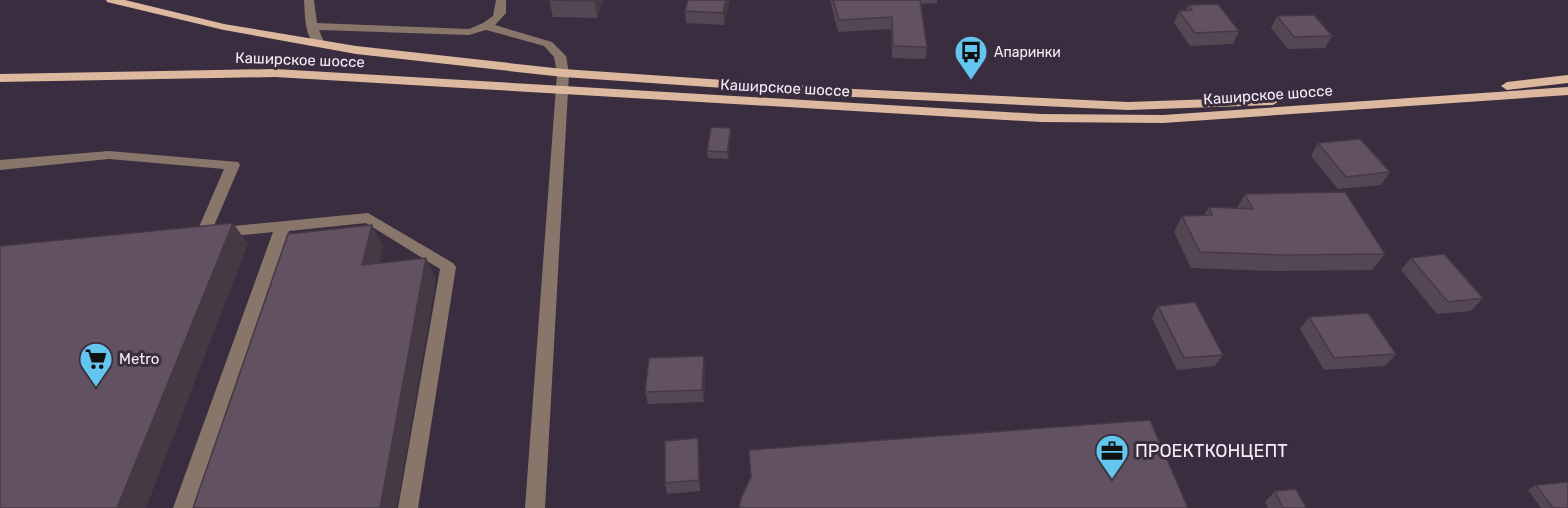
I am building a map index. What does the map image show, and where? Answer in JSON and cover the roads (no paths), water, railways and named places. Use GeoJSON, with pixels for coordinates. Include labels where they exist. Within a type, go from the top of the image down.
{"type":"FeatureCollection","features":[{"type":"Feature","properties":{"kind":"main road","name":"Каширское шоссе"},"geometry":{"type":"LineString","coordinates":[[111,0],[224,27],[356,50],[563,73],[854,93],[1106,105],[1248,103],[1440,93],[1568,79]]}},
{"type":"Feature","properties":{"kind":"main road"},"geometry":{"type":"LineString","coordinates":[[326,76],[348,74],[364,66],[367,59],[364,54],[356,50]]}},
{"type":"Feature","properties":{"kind":"main road","name":"Каширское шоссе"},"geometry":{"type":"LineString","coordinates":[[0,78],[151,74],[326,76],[1041,118],[1163,119],[1568,92]]}},
{"type":"Feature","properties":{"kind":"street"},"geometry":{"type":"LineString","coordinates":[[309,0],[312,26],[318,42]]}},
{"type":"Feature","properties":{"kind":"street"},"geometry":{"type":"LineString","coordinates":[[488,27],[501,13],[501,0]]}},
{"type":"Feature","properties":{"kind":"street"},"geometry":{"type":"LineString","coordinates":[[312,26],[469,32],[488,27],[548,44],[560,56],[563,73],[535,508]]}},
{"type":"Feature","properties":{"kind":"street"},"geometry":{"type":"LineString","coordinates":[[0,165],[110,156],[233,165],[197,234],[368,218],[448,267],[408,508]]}},
{"type":"Feature","properties":{"kind":"street"},"geometry":{"type":"LineString","coordinates":[[183,508],[283,226]]}},
{"type":"Feature","properties":{"kind":"place","name":"Апаринки"},"geometry":{"type":"Point","coordinates":[971,81]}},
{"type":"Feature","properties":{"kind":"place","name":"Metro"},"geometry":{"type":"Point","coordinates":[96,388]}},
{"type":"Feature","properties":{"kind":"place","name":"ПРОЕКТКОНЦЕПТ"},"geometry":{"type":"Point","coordinates":[1112,480]}}]}
